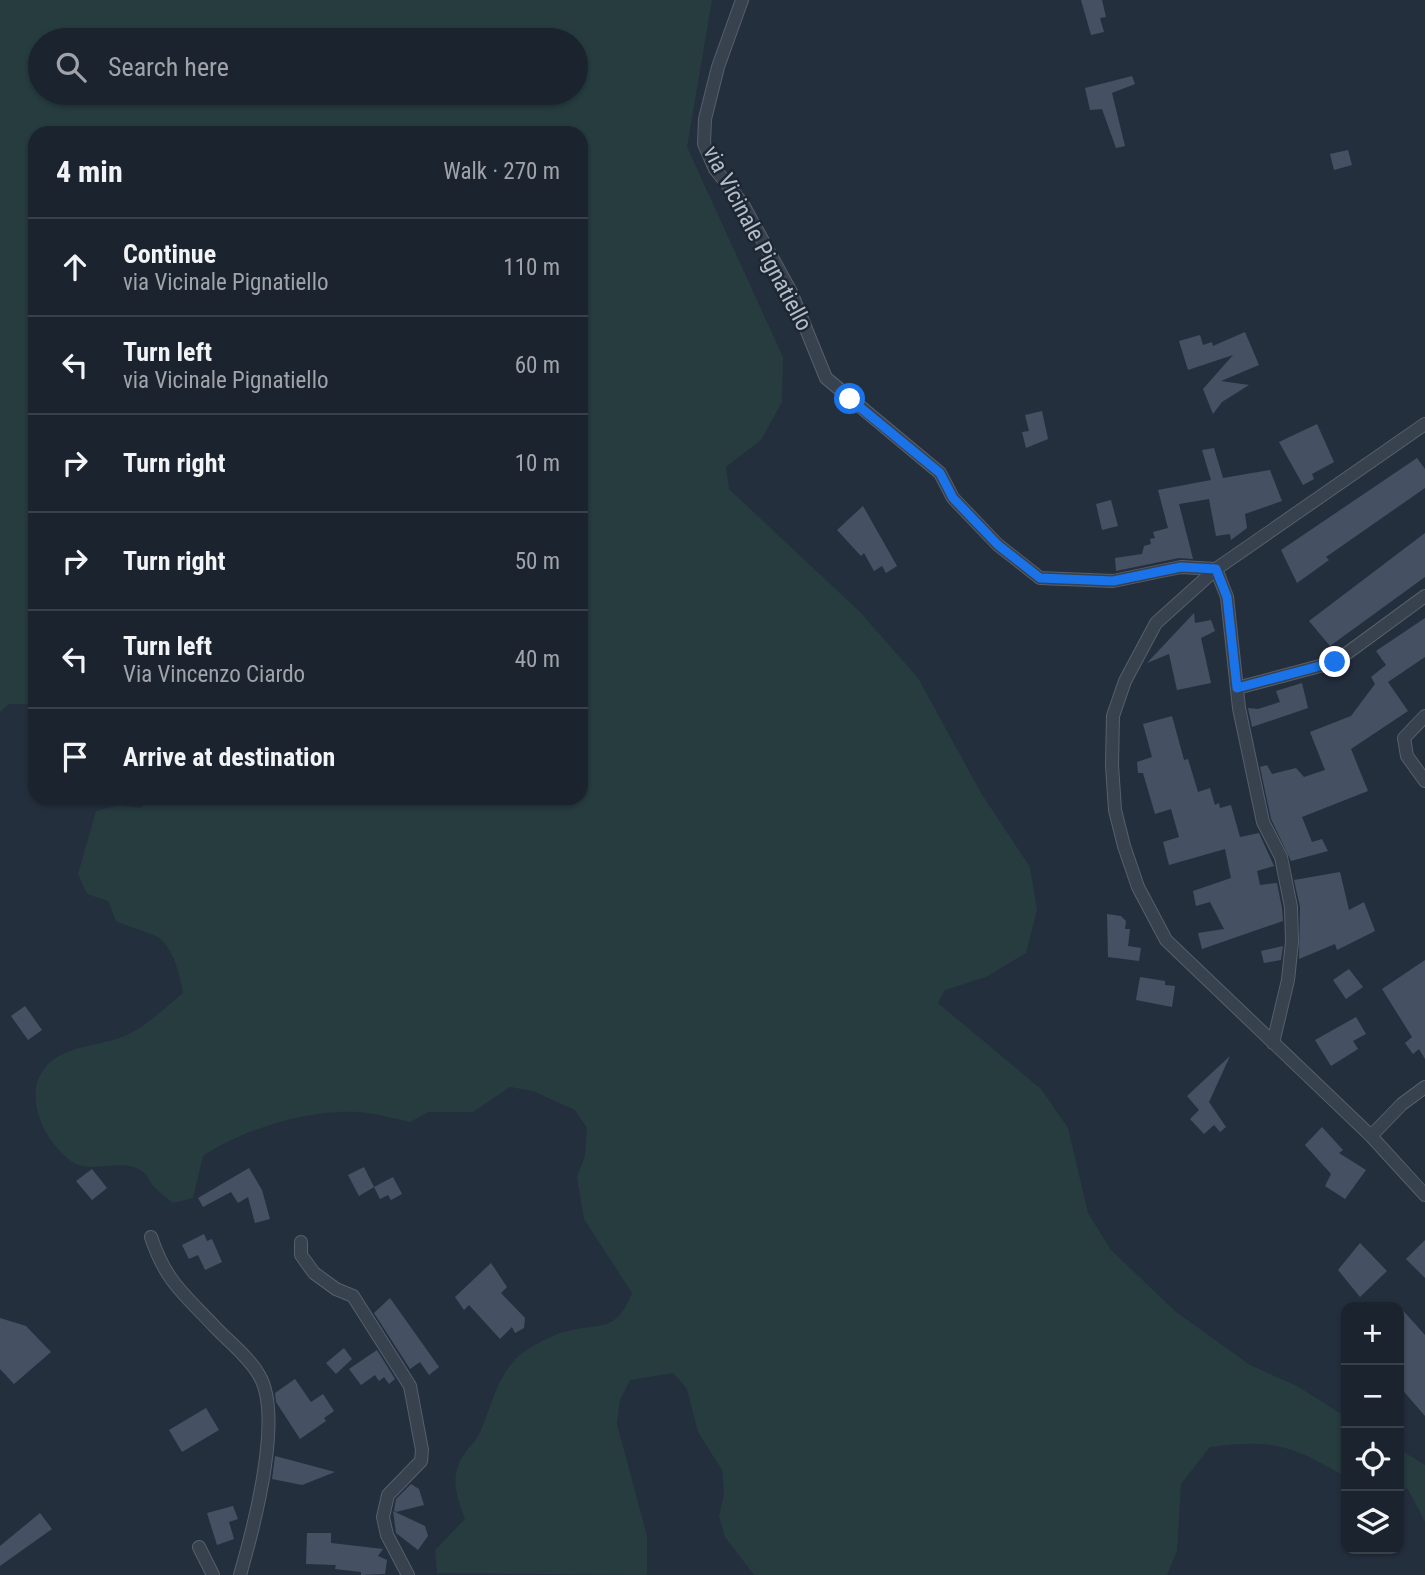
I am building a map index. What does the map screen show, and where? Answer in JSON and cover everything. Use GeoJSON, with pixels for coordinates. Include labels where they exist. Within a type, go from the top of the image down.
{"type":"FeatureCollection","features":[{"type":"Feature","properties":{"kind":"street","name":"via Vicinale Pignatiello"},"geometry":{"type":"LineString","coordinates":[[742,0],[718,67],[705,119],[704,144],[715,169],[742,203],[791,292],[826,378],[940,473],[962,508],[998,545],[1040,578],[1113,581],[1181,567],[1216,569]]}},
{"type":"Feature","properties":{"kind":"street"},"geometry":{"type":"LineString","coordinates":[[1425,424],[1216,569],[1156,623],[1125,681],[1113,716],[1115,810],[1138,887],[1166,940],[1371,1136],[1425,1195]]}},
{"type":"Feature","properties":{"kind":"street"},"geometry":{"type":"LineString","coordinates":[[1216,569],[1227,597],[1237,688],[1263,822],[1280,857],[1290,907],[1292,942],[1288,980],[1273,1043]]}},
{"type":"Feature","properties":{"kind":"street"},"geometry":{"type":"LineString","coordinates":[[1237,688],[1335,662],[1425,596]]}},
{"type":"Feature","properties":{"kind":"street"},"geometry":{"type":"LineString","coordinates":[[1425,716],[1404,738],[1408,756],[1425,781]]}},
{"type":"Feature","properties":{"kind":"street"},"geometry":{"type":"LineString","coordinates":[[1371,1136],[1402,1104],[1425,1087]]}},
{"type":"Feature","properties":{"kind":"street"},"geometry":{"type":"LineString","coordinates":[[151,1237],[159,1261],[174,1287],[254,1368],[266,1392],[269,1438],[251,1534],[240,1575]]}},
{"type":"Feature","properties":{"kind":"street"},"geometry":{"type":"LineString","coordinates":[[301,1242],[301,1255],[314,1273],[353,1296],[410,1386],[422,1450],[421,1461],[388,1494],[383,1517],[387,1535],[408,1575]]}},
{"type":"Feature","properties":{"kind":"street"},"geometry":{"type":"LineString","coordinates":[[199,1547],[213,1575]]}},
{"type":"Feature","properties":{"kind":"green space"},"geometry":{"type":"Polygon","coordinates":[[[0,0],[712,0],[687,147],[783,357],[782,402],[761,440],[726,467],[729,489],[860,612],[918,678],[981,793],[1030,867],[1037,910],[1026,953],[986,977],[945,990],[938,1003],[1041,1089],[1068,1128],[1088,1213],[1111,1250],[1176,1312],[1250,1365],[1297,1386],[1341,1414],[1341,1474],[1296,1451],[1281,1447],[1251,1444],[1210,1447],[1181,1484],[1177,1551],[1167,1575],[754,1575],[725,1537],[719,1516],[724,1494],[722,1470],[698,1432],[687,1389],[673,1373],[630,1380],[620,1400],[617,1424],[647,1536],[647,1575],[437,1573],[435,1550],[465,1519],[457,1494],[457,1469],[478,1436],[505,1373],[520,1355],[546,1339],[563,1332],[612,1321],[626,1306],[632,1293],[584,1219],[577,1177],[585,1156],[587,1128],[575,1110],[533,1091],[510,1087],[473,1112],[429,1112],[410,1122],[348,1112],[282,1121],[239,1136],[203,1156],[193,1198],[173,1203],[154,1187],[143,1172],[126,1166],[79,1165],[71,1161],[49,1138],[41,1123],[36,1092],[39,1078],[47,1065],[69,1051],[135,1031],[183,993],[175,963],[164,942],[158,937],[116,921],[108,901],[87,894],[78,874],[96,811],[119,805],[140,808],[144,805],[588,805],[588,126],[28,126],[28,704],[9,704],[0,712],[0,0]]]}},
{"type":"Feature","properties":{"kind":"green space"},"geometry":{"type":"Polygon","coordinates":[[[1404,1452],[1425,1465],[1425,1522],[1408,1489],[1404,1489],[1404,1452]]]}},
{"type":"Feature","properties":{"kind":"building"},"geometry":{"type":"Polygon","coordinates":[[[1081,0],[1102,0],[1106,17],[1100,18],[1104,32],[1091,35],[1081,0]]]}},
{"type":"Feature","properties":{"kind":"building"},"geometry":{"type":"Polygon","coordinates":[[[1132,76],[1135,84],[1112,93],[1125,146],[1116,148],[1102,109],[1090,110],[1085,88],[1132,76]]]}},
{"type":"Feature","properties":{"kind":"building"},"geometry":{"type":"Polygon","coordinates":[[[1348,150],[1352,165],[1334,170],[1330,154],[1348,150]]]}},
{"type":"Feature","properties":{"kind":"building"},"geometry":{"type":"Polygon","coordinates":[[[1245,332],[1259,365],[1221,381],[1249,385],[1222,402],[1213,414],[1203,389],[1233,355],[1188,370],[1179,341],[1200,335],[1203,345],[1212,342],[1213,346],[1245,332]]]}},
{"type":"Feature","properties":{"kind":"building"},"geometry":{"type":"Polygon","coordinates":[[[1042,411],[1048,439],[1026,448],[1022,432],[1029,431],[1025,415],[1042,411]]]}},
{"type":"Feature","properties":{"kind":"building"},"geometry":{"type":"Polygon","coordinates":[[[1317,424],[1334,462],[1312,474],[1314,479],[1303,485],[1279,442],[1317,424]]]}},
{"type":"Feature","properties":{"kind":"building"},"geometry":{"type":"Polygon","coordinates":[[[1214,448],[1223,478],[1270,470],[1282,501],[1245,514],[1247,528],[1231,540],[1230,534],[1216,536],[1209,499],[1179,504],[1193,559],[1179,558],[1116,571],[1115,558],[1142,554],[1144,546],[1151,544],[1150,539],[1155,538],[1153,532],[1168,528],[1158,490],[1211,480],[1202,450],[1214,448]]]}},
{"type":"Feature","properties":{"kind":"building"},"geometry":{"type":"Polygon","coordinates":[[[1417,458],[1425,469],[1425,488],[1326,557],[1329,560],[1297,583],[1281,550],[1417,458]]]}},
{"type":"Feature","properties":{"kind":"building"},"geometry":{"type":"Polygon","coordinates":[[[1111,500],[1118,526],[1102,530],[1096,504],[1111,500]]]}},
{"type":"Feature","properties":{"kind":"building"},"geometry":{"type":"Polygon","coordinates":[[[863,506],[897,566],[886,573],[882,566],[874,571],[864,553],[861,556],[837,530],[863,506]]]}},
{"type":"Feature","properties":{"kind":"building"},"geometry":{"type":"Polygon","coordinates":[[[1425,533],[1425,577],[1330,646],[1309,621],[1425,533]]]}},
{"type":"Feature","properties":{"kind":"building"},"geometry":{"type":"Polygon","coordinates":[[[1194,613],[1195,623],[1211,620],[1215,631],[1201,638],[1211,683],[1177,690],[1169,654],[1147,663],[1194,613]]]}},
{"type":"Feature","properties":{"kind":"building"},"geometry":{"type":"Polygon","coordinates":[[[1425,618],[1425,657],[1388,682],[1408,711],[1351,749],[1368,791],[1302,817],[1312,842],[1322,839],[1328,851],[1291,861],[1271,819],[1260,767],[1267,765],[1272,774],[1296,768],[1304,777],[1325,770],[1310,732],[1351,716],[1375,684],[1371,677],[1386,665],[1376,651],[1425,618]]]}},
{"type":"Feature","properties":{"kind":"building"},"geometry":{"type":"Polygon","coordinates":[[[1302,683],[1308,708],[1252,727],[1248,708],[1258,709],[1280,702],[1276,691],[1302,683]]]}},
{"type":"Feature","properties":{"kind":"building"},"geometry":{"type":"Polygon","coordinates":[[[1172,716],[1184,760],[1188,759],[1198,792],[1210,788],[1215,805],[1219,803],[1220,808],[1231,805],[1240,837],[1259,833],[1274,866],[1257,871],[1260,885],[1277,883],[1282,908],[1283,921],[1202,949],[1198,933],[1224,929],[1210,902],[1196,906],[1193,891],[1231,878],[1225,849],[1169,865],[1163,842],[1179,837],[1171,809],[1155,814],[1143,773],[1138,773],[1137,762],[1152,757],[1143,724],[1172,716]]]}},
{"type":"Feature","properties":{"kind":"building"},"geometry":{"type":"Polygon","coordinates":[[[1340,872],[1349,910],[1364,902],[1375,931],[1337,950],[1335,944],[1299,959],[1300,907],[1294,880],[1340,872]]]}},
{"type":"Feature","properties":{"kind":"building"},"geometry":{"type":"Polygon","coordinates":[[[1107,914],[1121,916],[1126,921],[1125,929],[1130,929],[1128,946],[1141,948],[1139,961],[1108,957],[1107,914]]]}},
{"type":"Feature","properties":{"kind":"building"},"geometry":{"type":"Polygon","coordinates":[[[1283,946],[1281,960],[1264,963],[1261,951],[1283,946]]]}},
{"type":"Feature","properties":{"kind":"building"},"geometry":{"type":"Polygon","coordinates":[[[1425,960],[1425,1059],[1419,1049],[1413,1054],[1405,1043],[1412,1037],[1382,989],[1425,960]]]}},
{"type":"Feature","properties":{"kind":"building"},"geometry":{"type":"Polygon","coordinates":[[[1349,969],[1363,987],[1346,999],[1333,980],[1349,969]]]}},
{"type":"Feature","properties":{"kind":"building"},"geometry":{"type":"Polygon","coordinates":[[[1140,977],[1165,981],[1165,985],[1175,986],[1172,1007],[1136,1000],[1140,977]]]}},
{"type":"Feature","properties":{"kind":"building"},"geometry":{"type":"Polygon","coordinates":[[[25,1006],[42,1030],[28,1040],[11,1016],[25,1006]]]}},
{"type":"Feature","properties":{"kind":"building"},"geometry":{"type":"Polygon","coordinates":[[[1356,1017],[1366,1034],[1353,1041],[1358,1049],[1331,1066],[1315,1040],[1356,1017]]]}},
{"type":"Feature","properties":{"kind":"building"},"geometry":{"type":"Polygon","coordinates":[[[1230,1056],[1209,1102],[1226,1127],[1220,1132],[1214,1125],[1204,1134],[1190,1119],[1199,1110],[1187,1096],[1230,1056]]]}},
{"type":"Feature","properties":{"kind":"building"},"geometry":{"type":"Polygon","coordinates":[[[1322,1127],[1343,1150],[1339,1153],[1366,1170],[1345,1199],[1325,1186],[1331,1174],[1305,1145],[1322,1127]]]}},
{"type":"Feature","properties":{"kind":"building"},"geometry":{"type":"Polygon","coordinates":[[[364,1167],[374,1187],[359,1196],[348,1175],[364,1167]]]}},
{"type":"Feature","properties":{"kind":"building"},"geometry":{"type":"Polygon","coordinates":[[[249,1168],[262,1190],[270,1219],[255,1223],[248,1197],[238,1203],[231,1192],[203,1207],[198,1198],[249,1168]]]}},
{"type":"Feature","properties":{"kind":"building"},"geometry":{"type":"Polygon","coordinates":[[[92,1169],[107,1188],[92,1200],[76,1181],[92,1169]]]}},
{"type":"Feature","properties":{"kind":"building"},"geometry":{"type":"Polygon","coordinates":[[[393,1177],[402,1194],[391,1200],[388,1195],[380,1199],[374,1187],[393,1177]]]}},
{"type":"Feature","properties":{"kind":"building"},"geometry":{"type":"Polygon","coordinates":[[[204,1234],[207,1241],[212,1239],[222,1262],[205,1270],[198,1255],[189,1259],[182,1245],[204,1234]]]}},
{"type":"Feature","properties":{"kind":"building"},"geometry":{"type":"Polygon","coordinates":[[[1425,1240],[1425,1278],[1406,1259],[1425,1240]]]}},
{"type":"Feature","properties":{"kind":"building"},"geometry":{"type":"Polygon","coordinates":[[[1360,1243],[1387,1271],[1360,1297],[1338,1270],[1360,1243]]]}},
{"type":"Feature","properties":{"kind":"building"},"geometry":{"type":"Polygon","coordinates":[[[491,1263],[507,1287],[501,1293],[525,1318],[524,1328],[515,1333],[512,1327],[500,1339],[469,1305],[464,1310],[455,1297],[491,1263]]]}},
{"type":"Feature","properties":{"kind":"building"},"geometry":{"type":"Polygon","coordinates":[[[390,1298],[439,1367],[429,1375],[420,1362],[410,1369],[374,1313],[390,1298]]]}},
{"type":"Feature","properties":{"kind":"building"},"geometry":{"type":"Polygon","coordinates":[[[1404,1312],[1425,1335],[1425,1416],[1404,1392],[1404,1312]]]}},
{"type":"Feature","properties":{"kind":"building"},"geometry":{"type":"Polygon","coordinates":[[[0,1318],[26,1326],[51,1352],[14,1384],[0,1369],[0,1318]]]}},
{"type":"Feature","properties":{"kind":"building"},"geometry":{"type":"Polygon","coordinates":[[[344,1348],[352,1359],[336,1374],[326,1363],[344,1348]]]}},
{"type":"Feature","properties":{"kind":"building"},"geometry":{"type":"Polygon","coordinates":[[[377,1350],[395,1379],[389,1384],[384,1377],[379,1381],[375,1375],[361,1385],[349,1369],[377,1350]]]}},
{"type":"Feature","properties":{"kind":"building"},"geometry":{"type":"Polygon","coordinates":[[[295,1379],[311,1402],[323,1394],[334,1411],[324,1418],[326,1421],[300,1439],[276,1402],[275,1393],[295,1379]]]}},
{"type":"Feature","properties":{"kind":"building"},"geometry":{"type":"Polygon","coordinates":[[[206,1408],[219,1430],[182,1452],[169,1430],[206,1408]]]}},
{"type":"Feature","properties":{"kind":"building"},"geometry":{"type":"Polygon","coordinates":[[[275,1456],[335,1472],[302,1485],[272,1479],[275,1456]]]}},
{"type":"Feature","properties":{"kind":"building"},"geometry":{"type":"Polygon","coordinates":[[[411,1484],[419,1489],[424,1505],[396,1512],[396,1499],[411,1484]]]}},
{"type":"Feature","properties":{"kind":"building"},"geometry":{"type":"Polygon","coordinates":[[[233,1506],[238,1519],[229,1522],[234,1539],[217,1545],[207,1513],[233,1506]]]}},
{"type":"Feature","properties":{"kind":"building"},"geometry":{"type":"Polygon","coordinates":[[[393,1511],[425,1526],[428,1536],[418,1550],[396,1533],[393,1511]]]}},
{"type":"Feature","properties":{"kind":"building"},"geometry":{"type":"Polygon","coordinates":[[[40,1513],[52,1529],[0,1566],[0,1546],[40,1513]]]}},
{"type":"Feature","properties":{"kind":"building"},"geometry":{"type":"Polygon","coordinates":[[[307,1533],[331,1533],[331,1543],[383,1549],[378,1556],[387,1560],[385,1574],[361,1575],[361,1572],[335,1569],[336,1565],[306,1564],[307,1533]]]}},
{"type":"Feature","properties":{"kind":"route"},"geometry":{"type":"LineString","coordinates":[[850,399],[940,473],[953,498],[998,545],[1040,578],[1113,581],[1181,567],[1216,569],[1227,597],[1237,688],[1335,662]]}}]}
